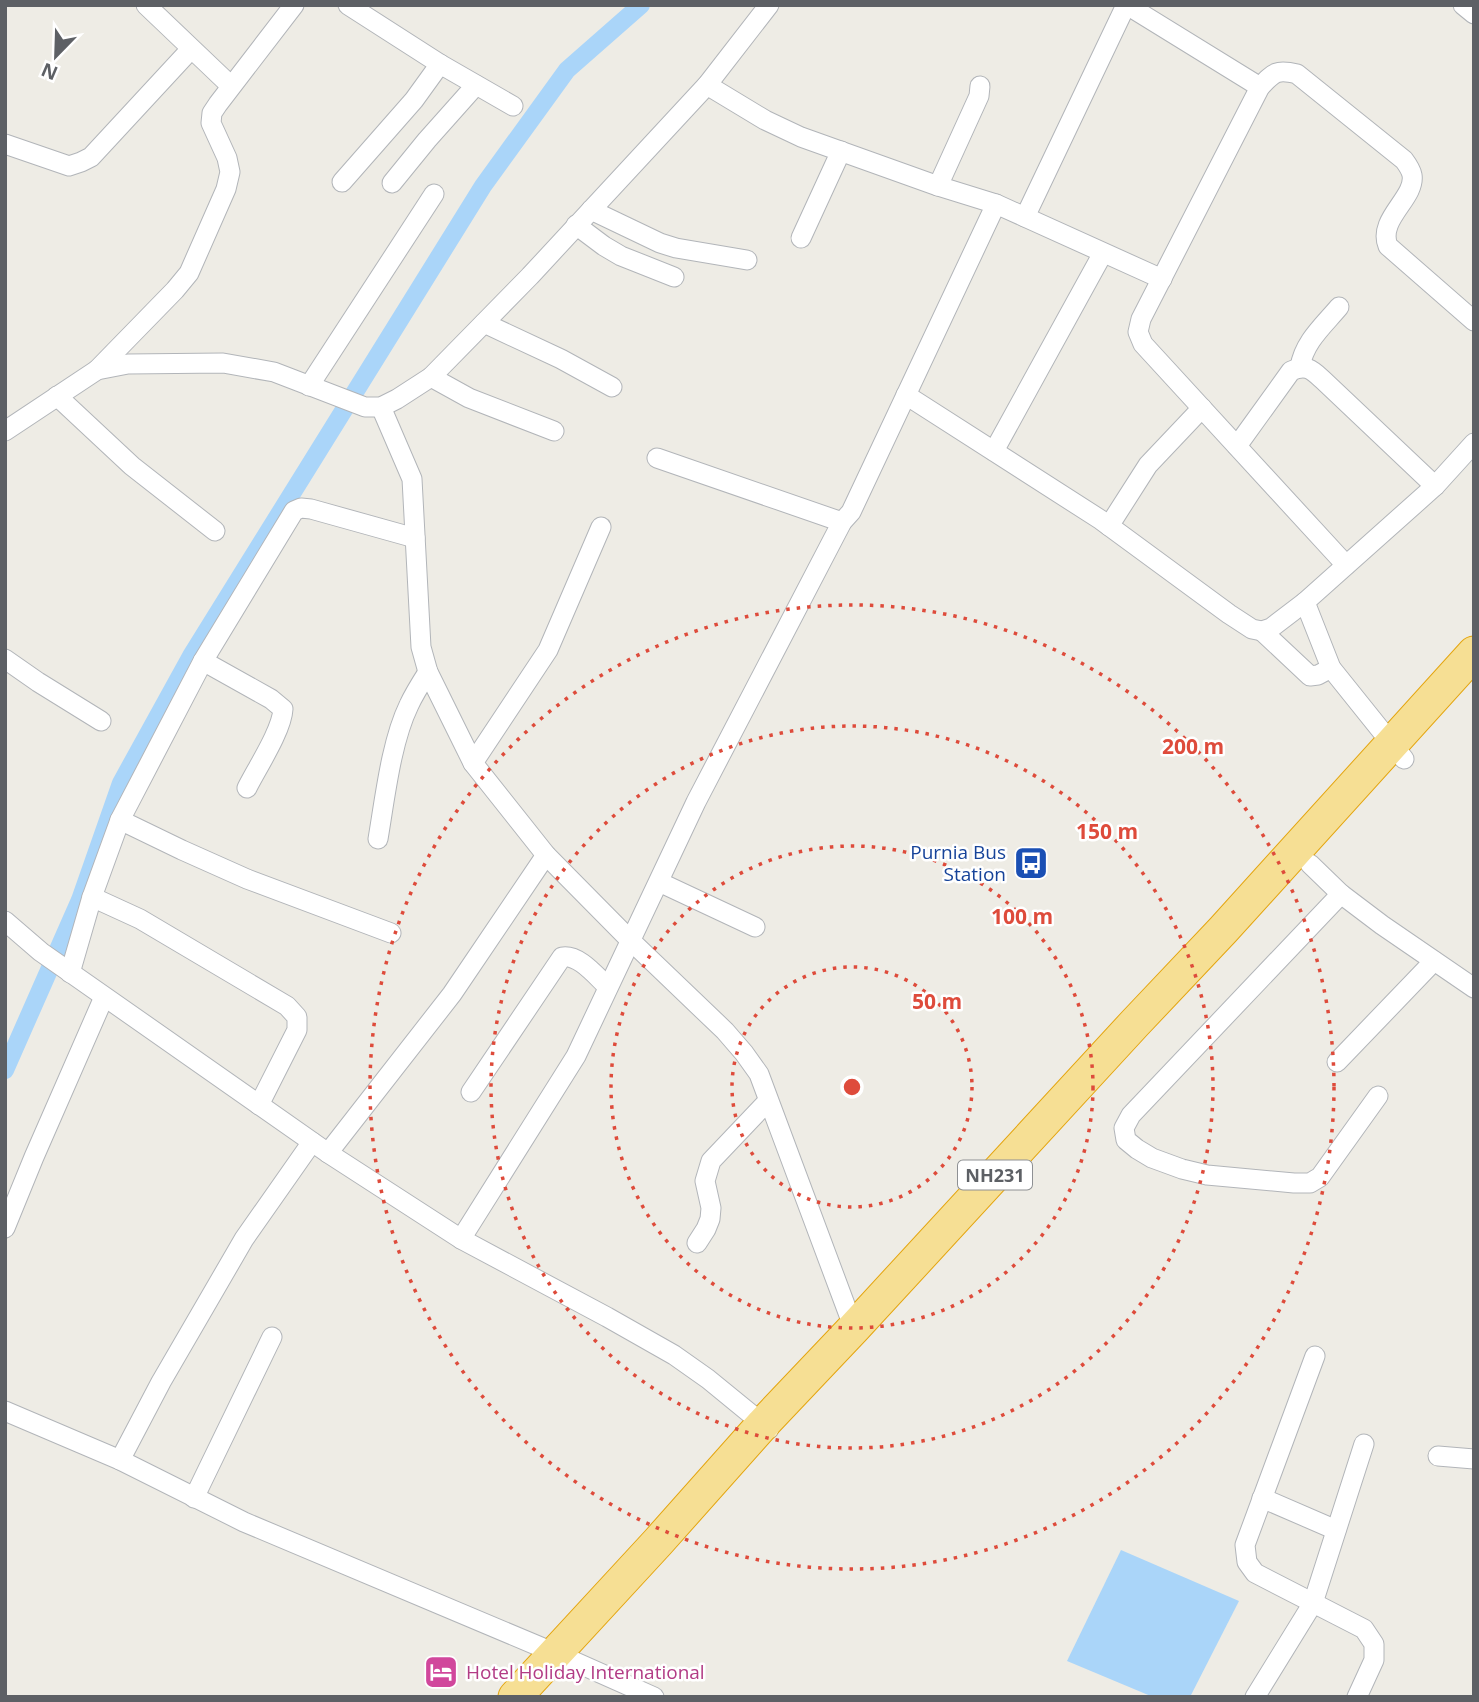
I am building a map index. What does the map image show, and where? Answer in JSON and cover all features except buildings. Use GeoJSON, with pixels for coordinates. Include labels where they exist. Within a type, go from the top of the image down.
{"type":"FeatureCollection","features":[{"type":"Feature","properties":{"kind":"highway","name":"NH231"},"geometry":{"type":"LineString","coordinates":[[857,1335],[1310,864],[1474,653]]}},
{"type":"Feature","properties":{"kind":"highway","name":"NH231"},"geometry":{"type":"LineString","coordinates":[[537,1697],[564,1657],[769,1429],[1398,752],[1474,683]]}},
{"type":"Feature","properties":{"kind":"highway","name":"NH231"},"geometry":{"type":"LineString","coordinates":[[514,1697],[564,1657]]}},
{"type":"Feature","properties":{"kind":"street"},"geometry":{"type":"LineString","coordinates":[[146,5],[231,86]]}},
{"type":"Feature","properties":{"kind":"street"},"geometry":{"type":"LineString","coordinates":[[5,431],[97,370],[175,290],[189,272],[226,189],[230,172],[227,158],[211,123],[212,113],[294,5]]}},
{"type":"Feature","properties":{"kind":"street"},"geometry":{"type":"LineString","coordinates":[[348,5],[440,64],[513,106]]}},
{"type":"Feature","properties":{"kind":"street"},"geometry":{"type":"LineString","coordinates":[[97,370],[128,364],[223,363],[274,372],[334,396],[373,407],[397,399],[431,377],[530,276],[707,85],[769,5]]}},
{"type":"Feature","properties":{"kind":"street"},"geometry":{"type":"LineString","coordinates":[[1024,217],[1126,5],[1260,87]]}},
{"type":"Feature","properties":{"kind":"street"},"geometry":{"type":"LineString","coordinates":[[1463,5],[1474,14]]}},
{"type":"Feature","properties":{"kind":"street"},"geometry":{"type":"LineString","coordinates":[[5,144],[69,166],[91,157],[191,49]]}},
{"type":"Feature","properties":{"kind":"street"},"geometry":{"type":"LineString","coordinates":[[342,182],[414,100],[440,64]]}},
{"type":"Feature","properties":{"kind":"street"},"geometry":{"type":"LineString","coordinates":[[1346,565],[1143,344],[1138,332],[1142,319],[1260,87],[1273,73],[1284,70],[1297,74],[1404,160],[1412,173],[1412,185],[1384,237],[1388,246],[1474,321]]}},
{"type":"Feature","properties":{"kind":"street"},"geometry":{"type":"LineString","coordinates":[[392,183],[476,85]]}},
{"type":"Feature","properties":{"kind":"street"},"geometry":{"type":"LineString","coordinates":[[707,85],[765,120],[801,137],[996,204],[1162,279]]}},
{"type":"Feature","properties":{"kind":"street"},"geometry":{"type":"LineString","coordinates":[[938,186],[979,96],[980,86]]}},
{"type":"Feature","properties":{"kind":"street"},"geometry":{"type":"LineString","coordinates":[[801,238],[841,151]]}},
{"type":"Feature","properties":{"kind":"street"},"geometry":{"type":"LineString","coordinates":[[309,386],[433,194]]}},
{"type":"Feature","properties":{"kind":"street"},"geometry":{"type":"LineString","coordinates":[[460,1240],[576,1056],[695,802],[842,523],[851,512],[996,204]]}},
{"type":"Feature","properties":{"kind":"street"},"geometry":{"type":"LineString","coordinates":[[591,210],[660,243],[747,260]]}},
{"type":"Feature","properties":{"kind":"street"},"geometry":{"type":"LineString","coordinates":[[576,225],[621,256],[674,277]]}},
{"type":"Feature","properties":{"kind":"street"},"geometry":{"type":"LineString","coordinates":[[994,451],[1103,253]]}},
{"type":"Feature","properties":{"kind":"street"},"geometry":{"type":"LineString","coordinates":[[1300,367],[1302,354],[1308,343],[1339,307]]}},
{"type":"Feature","properties":{"kind":"street"},"geometry":{"type":"LineString","coordinates":[[484,323],[561,359],[612,387]]}},
{"type":"Feature","properties":{"kind":"street"},"geometry":{"type":"LineString","coordinates":[[1237,446],[1291,371],[1300,367],[1310,369],[1436,486]]}},
{"type":"Feature","properties":{"kind":"street"},"geometry":{"type":"LineString","coordinates":[[431,377],[469,398],[554,431]]}},
{"type":"Feature","properties":{"kind":"street"},"geometry":{"type":"LineString","coordinates":[[906,395],[1109,526],[1229,614],[1252,629],[1262,631],[1271,628],[1304,602],[1436,486],[1474,443]]}},
{"type":"Feature","properties":{"kind":"street"},"geometry":{"type":"LineString","coordinates":[[57,396],[132,467],[215,531]]}},
{"type":"Feature","properties":{"kind":"street"},"geometry":{"type":"LineString","coordinates":[[373,407],[412,479],[421,647],[428,672],[473,763],[546,855],[724,1031],[759,1074],[857,1335]]}},
{"type":"Feature","properties":{"kind":"street"},"geometry":{"type":"LineString","coordinates":[[1109,526],[1148,465],[1202,408]]}},
{"type":"Feature","properties":{"kind":"street"},"geometry":{"type":"LineString","coordinates":[[657,458],[842,523]]}},
{"type":"Feature","properties":{"kind":"street"},"geometry":{"type":"LineString","coordinates":[[66,970],[120,820],[203,661],[294,511],[301,508],[311,509],[415,538]]}},
{"type":"Feature","properties":{"kind":"street"},"geometry":{"type":"LineString","coordinates":[[473,763],[548,650],[601,527]]}},
{"type":"Feature","properties":{"kind":"street"},"geometry":{"type":"LineString","coordinates":[[1304,602],[1331,668],[1398,752]]}},
{"type":"Feature","properties":{"kind":"street"},"geometry":{"type":"LineString","coordinates":[[1262,631],[1310,676],[1318,676],[1331,668]]}},
{"type":"Feature","properties":{"kind":"street"},"geometry":{"type":"LineString","coordinates":[[5,659],[101,721]]}},
{"type":"Feature","properties":{"kind":"street"},"geometry":{"type":"LineString","coordinates":[[203,661],[271,699],[283,709],[283,716],[247,788]]}},
{"type":"Feature","properties":{"kind":"street"},"geometry":{"type":"LineString","coordinates":[[378,839],[398,736],[408,707],[428,672]]}},
{"type":"Feature","properties":{"kind":"street"},"geometry":{"type":"LineString","coordinates":[[120,820],[247,879],[391,933]]}},
{"type":"Feature","properties":{"kind":"street"},"geometry":{"type":"LineString","coordinates":[[120,1460],[161,1382],[244,1239],[452,994],[546,855]]}},
{"type":"Feature","properties":{"kind":"street"},"geometry":{"type":"LineString","coordinates":[[1310,864],[1341,894],[1474,988]]}},
{"type":"Feature","properties":{"kind":"street"},"geometry":{"type":"LineString","coordinates":[[659,882],[755,927]]}},
{"type":"Feature","properties":{"kind":"street"},"geometry":{"type":"LineString","coordinates":[[1341,894],[1131,1115],[1124,1128],[1126,1140],[1152,1158],[1207,1175],[1310,1182],[1320,1177],[1378,1096]]}},
{"type":"Feature","properties":{"kind":"street"},"geometry":{"type":"LineString","coordinates":[[92,897],[140,919],[288,1006],[297,1017],[298,1030],[258,1105]]}},
{"type":"Feature","properties":{"kind":"street"},"geometry":{"type":"LineString","coordinates":[[5,921],[41,952],[320,1148],[460,1240],[674,1355],[769,1429]]}},
{"type":"Feature","properties":{"kind":"street"},"geometry":{"type":"LineString","coordinates":[[471,1092],[562,957],[569,956],[578,960],[608,987]]}},
{"type":"Feature","properties":{"kind":"street"},"geometry":{"type":"LineString","coordinates":[[1337,1062],[1434,961]]}},
{"type":"Feature","properties":{"kind":"street"},"geometry":{"type":"LineString","coordinates":[[5,1228],[104,996]]}},
{"type":"Feature","properties":{"kind":"street"},"geometry":{"type":"LineString","coordinates":[[697,1243],[710,1219],[711,1208],[705,1181],[711,1161],[768,1101]]}},
{"type":"Feature","properties":{"kind":"street"},"geometry":{"type":"LineString","coordinates":[[194,1498],[272,1337]]}},
{"type":"Feature","properties":{"kind":"street"},"geometry":{"type":"LineString","coordinates":[[1315,1356],[1245,1545],[1247,1562],[1255,1573],[1364,1629],[1374,1644],[1374,1660],[1357,1697]]}},
{"type":"Feature","properties":{"kind":"street"},"geometry":{"type":"LineString","coordinates":[[5,1410],[120,1460],[244,1522],[654,1697]]}},
{"type":"Feature","properties":{"kind":"street"},"geometry":{"type":"LineString","coordinates":[[1255,1697],[1313,1603],[1364,1444]]}},
{"type":"Feature","properties":{"kind":"street"},"geometry":{"type":"LineString","coordinates":[[1438,1456],[1474,1459]]}},
{"type":"Feature","properties":{"kind":"street"},"geometry":{"type":"LineString","coordinates":[[1262,1498],[1336,1530]]}},
{"type":"Feature","properties":{"kind":"water"},"geometry":{"type":"Polygon","coordinates":[[[1121,1550],[1239,1601],[1190,1697],[1153,1697],[1067,1661],[1121,1550]]]}},
{"type":"Feature","properties":{"kind":"waterway"},"geometry":{"type":"LineString","coordinates":[[5,1070],[80,900],[121,783],[191,656],[483,186],[567,70],[641,5]]}},
{"type":"Feature","properties":{"kind":"place","name":"Purnia Bus Station"},"geometry":{"type":"Point","coordinates":[1031,863]}},
{"type":"Feature","properties":{"kind":"place","name":"Hotel Holiday International"},"geometry":{"type":"Point","coordinates":[441,1672]}}]}
